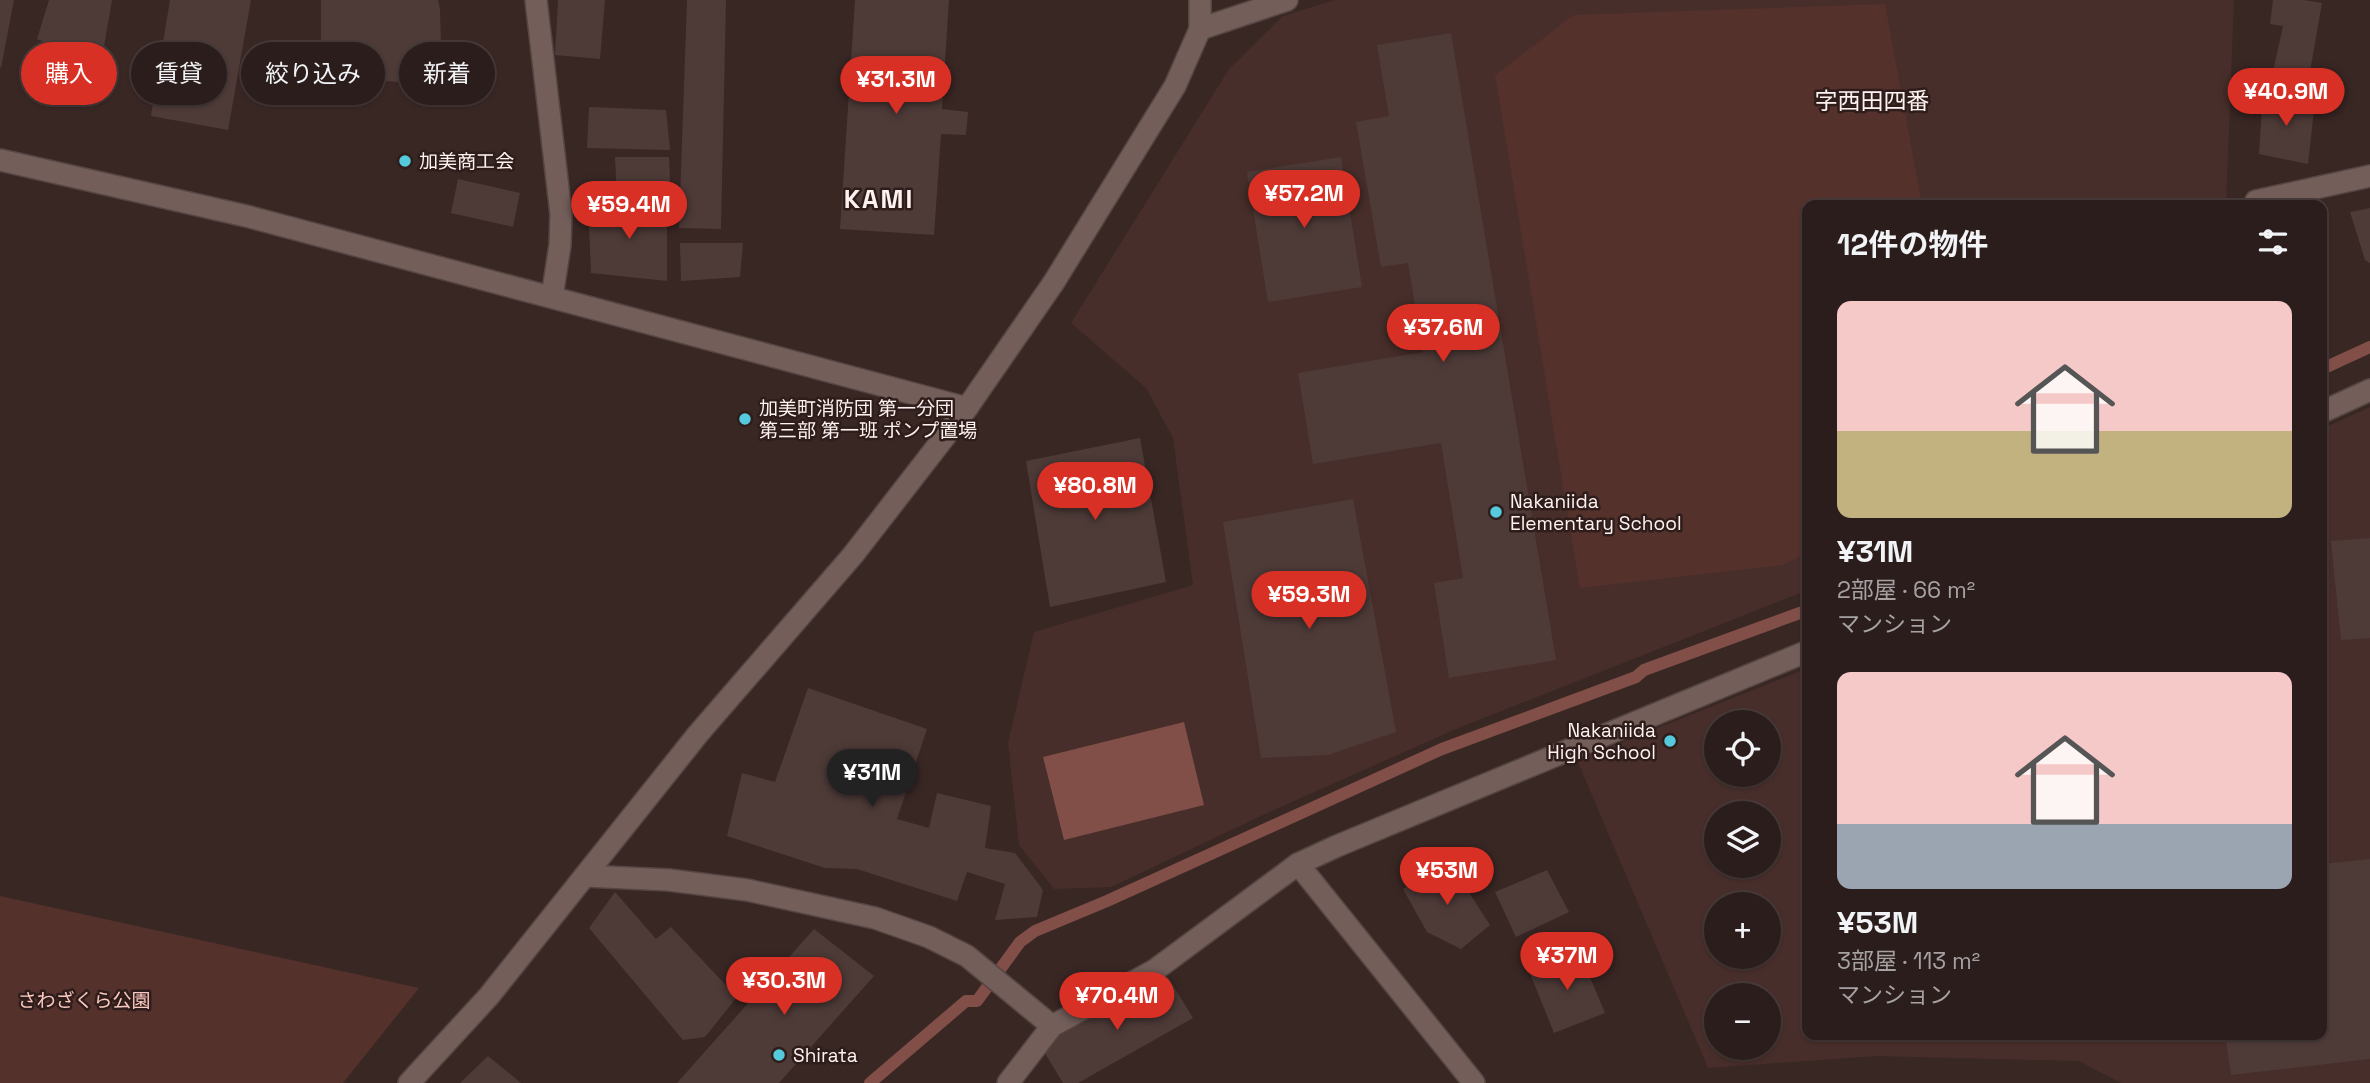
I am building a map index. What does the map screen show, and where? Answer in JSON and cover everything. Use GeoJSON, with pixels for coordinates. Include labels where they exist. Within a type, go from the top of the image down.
{"type":"FeatureCollection","features":[{"type":"Feature","properties":{"kind":"street"},"geometry":{"type":"LineString","coordinates":[[536,0],[561,214],[560,245],[552,297]]}},
{"type":"Feature","properties":{"kind":"street"},"geometry":{"type":"LineString","coordinates":[[410,1083],[489,996],[698,734],[853,555],[967,408],[1054,282],[1175,86],[1200,29],[1200,0]]}},
{"type":"Feature","properties":{"kind":"street"},"geometry":{"type":"LineString","coordinates":[[1200,29],[1287,0]]}},
{"type":"Feature","properties":{"kind":"street"},"geometry":{"type":"LineString","coordinates":[[0,160],[246,216],[967,408]]}},
{"type":"Feature","properties":{"kind":"street"},"geometry":{"type":"LineString","coordinates":[[2261,200],[2370,176]]}},
{"type":"Feature","properties":{"kind":"street"},"geometry":{"type":"LineString","coordinates":[[2327,410],[2370,390]]}},
{"type":"Feature","properties":{"kind":"street"},"geometry":{"type":"LineString","coordinates":[[1008,1083],[1052,1026],[1155,970],[1298,864],[1802,653]]}},
{"type":"Feature","properties":{"kind":"street"},"geometry":{"type":"LineString","coordinates":[[1298,864],[1474,1083]]}},
{"type":"Feature","properties":{"kind":"street"},"geometry":{"type":"LineString","coordinates":[[584,876],[682,882],[747,890],[875,918],[929,937],[972,961],[1052,1026]]}},
{"type":"Feature","properties":{"kind":"shaded area","name":"Nakaniida Elementary School"},"geometry":{"type":"Polygon","coordinates":[[[1335,0],[2234,0],[2226,200],[1802,200],[1802,592],[1456,729],[1265,814],[1111,887],[1054,889],[1019,845],[1008,743],[1034,632],[1193,585],[1173,438],[1146,388],[1071,323],[1229,69],[1283,16],[1335,0]]]}},
{"type":"Feature","properties":{"kind":"shaded area","name":"Nakaniida High School"},"geometry":{"type":"Polygon","coordinates":[[[2370,407],[2370,1083],[2121,1083],[2079,1061],[1876,1056],[1708,1068],[1705,1060],[1781,1060],[1781,983],[1704,983],[1704,1059],[1577,760],[1802,670],[1802,1040],[2327,1040],[2327,427],[2370,407]]]}},
{"type":"Feature","properties":{"kind":"shaded area"},"geometry":{"type":"Polygon","coordinates":[[[1184,722],[1204,805],[1064,840],[1043,757],[1184,722]]]}},
{"type":"Feature","properties":{"kind":"green space"},"geometry":{"type":"Polygon","coordinates":[[[1885,4],[1921,200],[1802,200],[1802,555],[1783,565],[1580,588],[1495,75],[1574,15],[1885,4]]]}},
{"type":"Feature","properties":{"kind":"green space","name":"さわざくら公園"},"geometry":{"type":"Polygon","coordinates":[[[0,896],[419,988],[343,1083],[0,1083],[0,896]]]}},
{"type":"Feature","properties":{"kind":"building"},"geometry":{"type":"Polygon","coordinates":[[[0,0],[14,0],[1,68],[0,67],[0,0]]]}},
{"type":"Feature","properties":{"kind":"building"},"geometry":{"type":"Polygon","coordinates":[[[49,0],[112,0],[105,42],[43,42],[37,39],[49,0]]]}},
{"type":"Feature","properties":{"kind":"building"},"geometry":{"type":"Polygon","coordinates":[[[170,0],[251,0],[244,42],[241,42],[241,57],[228,130],[151,116],[153,105],[227,105],[227,42],[163,42],[170,0]]]}},
{"type":"Feature","properties":{"kind":"building"},"geometry":{"type":"Polygon","coordinates":[[[321,0],[438,0],[441,42],[399,42],[399,82],[385,81],[385,42],[321,42],[321,0]]]}},
{"type":"Feature","properties":{"kind":"building"},"geometry":{"type":"Polygon","coordinates":[[[558,0],[605,0],[600,59],[555,55],[558,0]]]}},
{"type":"Feature","properties":{"kind":"building"},"geometry":{"type":"Polygon","coordinates":[[[687,0],[726,0],[721,229],[679,228],[687,0]]]}},
{"type":"Feature","properties":{"kind":"building"},"geometry":{"type":"Polygon","coordinates":[[[855,0],[949,0],[942,109],[968,112],[966,135],[941,134],[934,235],[840,229],[855,0]]]}},
{"type":"Feature","properties":{"kind":"building"},"geometry":{"type":"Polygon","coordinates":[[[2273,0],[2322,3],[2308,83],[2272,76],[2283,26],[2270,24],[2273,0]]]}},
{"type":"Feature","properties":{"kind":"building"},"geometry":{"type":"Polygon","coordinates":[[[1451,33],[1556,660],[1449,678],[1434,583],[1463,578],[1441,443],[1313,464],[1298,373],[1423,352],[1408,263],[1381,267],[1356,122],[1389,116],[1377,45],[1451,33]]]}},
{"type":"Feature","properties":{"kind":"building"},"geometry":{"type":"Polygon","coordinates":[[[2263,93],[2315,101],[2308,164],[2259,154],[2263,93]]]}},
{"type":"Feature","properties":{"kind":"building"},"geometry":{"type":"Polygon","coordinates":[[[589,107],[666,110],[670,150],[587,148],[589,107]]]}},
{"type":"Feature","properties":{"kind":"building"},"geometry":{"type":"Polygon","coordinates":[[[615,157],[669,157],[671,201],[617,199],[615,157]]]}},
{"type":"Feature","properties":{"kind":"building"},"geometry":{"type":"Polygon","coordinates":[[[1341,157],[1362,287],[1268,302],[1247,172],[1341,157]]]}},
{"type":"Feature","properties":{"kind":"building"},"geometry":{"type":"Polygon","coordinates":[[[458,179],[520,193],[513,227],[451,213],[458,179]]]}},
{"type":"Feature","properties":{"kind":"building"},"geometry":{"type":"Polygon","coordinates":[[[588,205],[667,207],[667,281],[591,273],[588,205]]]}},
{"type":"Feature","properties":{"kind":"building"},"geometry":{"type":"Polygon","coordinates":[[[2370,208],[2370,263],[2365,260],[2350,212],[2370,208]]]}},
{"type":"Feature","properties":{"kind":"building"},"geometry":{"type":"Polygon","coordinates":[[[680,243],[743,243],[740,277],[681,281],[680,243]]]}},
{"type":"Feature","properties":{"kind":"building"},"geometry":{"type":"Polygon","coordinates":[[[1140,438],[1166,582],[1050,607],[1026,461],[1140,438]]]}},
{"type":"Feature","properties":{"kind":"building"},"geometry":{"type":"Polygon","coordinates":[[[1353,499],[1396,732],[1328,755],[1261,758],[1223,522],[1353,499]]]}},
{"type":"Feature","properties":{"kind":"building"},"geometry":{"type":"Polygon","coordinates":[[[2370,538],[2370,638],[2341,640],[2331,541],[2370,538]]]}},
{"type":"Feature","properties":{"kind":"building"},"geometry":{"type":"Polygon","coordinates":[[[808,688],[927,729],[897,819],[929,828],[937,793],[991,806],[985,848],[1015,853],[1043,890],[1037,917],[995,920],[1005,884],[967,872],[957,901],[857,869],[825,868],[727,836],[742,773],[775,782],[808,688]]]}},
{"type":"Feature","properties":{"kind":"building"},"geometry":{"type":"Polygon","coordinates":[[[2370,859],[2370,1059],[2231,1075],[2226,1040],[2327,1040],[2327,863],[2370,859]]]}},
{"type":"Feature","properties":{"kind":"building"},"geometry":{"type":"Polygon","coordinates":[[[1448,860],[1490,925],[1461,949],[1427,932],[1403,889],[1448,860]]]}},
{"type":"Feature","properties":{"kind":"building"},"geometry":{"type":"Polygon","coordinates":[[[1547,870],[1569,912],[1516,937],[1495,892],[1547,870]]]}},
{"type":"Feature","properties":{"kind":"building"},"geometry":{"type":"Polygon","coordinates":[[[615,892],[656,939],[671,927],[737,997],[705,1037],[683,1040],[589,928],[615,892]]]}},
{"type":"Feature","properties":{"kind":"building"},"geometry":{"type":"Polygon","coordinates":[[[814,929],[874,976],[779,1083],[677,1083],[814,929]]]}},
{"type":"Feature","properties":{"kind":"building"},"geometry":{"type":"Polygon","coordinates":[[[1579,951],[1605,1013],[1554,1033],[1529,971],[1579,951]]]}},
{"type":"Feature","properties":{"kind":"building"},"geometry":{"type":"Polygon","coordinates":[[[1168,977],[1193,1018],[1078,1083],[1063,1083],[1043,1050],[1057,1035],[1168,977]]]}},
{"type":"Feature","properties":{"kind":"building"},"geometry":{"type":"Polygon","coordinates":[[[488,1056],[521,1083],[460,1083],[488,1056]]]}},
{"type":"Feature","properties":{"kind":"waterway"},"geometry":{"type":"LineString","coordinates":[[2327,367],[2370,347]]}},
{"type":"Feature","properties":{"kind":"waterway"},"geometry":{"type":"LineString","coordinates":[[870,1083],[966,1001],[977,1001],[1020,942],[1035,931],[1442,749],[1802,612]]}},
{"type":"Feature","properties":{"kind":"place","name":"加美商工会"},"geometry":{"type":"Point","coordinates":[405,161]}},
{"type":"Feature","properties":{"kind":"place","name":"加美町消防団 第一分団 第三部 第一班 ポンプ置場"},"geometry":{"type":"Point","coordinates":[745,419]}},
{"type":"Feature","properties":{"kind":"place","name":"Nakaniida Elementary School"},"geometry":{"type":"Point","coordinates":[1496,512]}},
{"type":"Feature","properties":{"kind":"place","name":"Nakaniida High School"},"geometry":{"type":"Point","coordinates":[1670,741]}},
{"type":"Feature","properties":{"kind":"place","name":"Shirata"},"geometry":{"type":"Point","coordinates":[779,1055]}},
{"type":"Feature","properties":{"kind":"district","name":"字西田四番"},"geometry":{"type":"Point","coordinates":[1872,101]}},
{"type":"Feature","properties":{"kind":"district","name":"KAMI"},"geometry":{"type":"Point","coordinates":[879,199]}}]}
